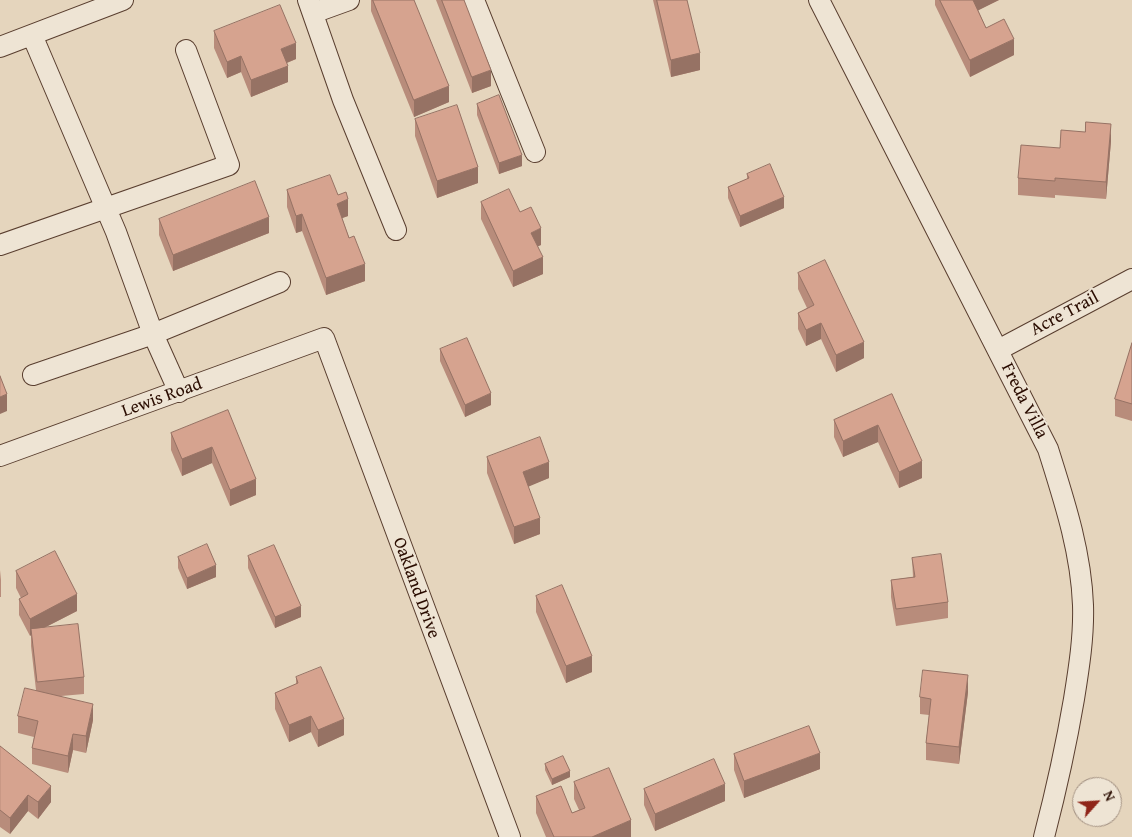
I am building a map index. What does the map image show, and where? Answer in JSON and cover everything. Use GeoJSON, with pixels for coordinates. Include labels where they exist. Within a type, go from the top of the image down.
{"type":"FeatureCollection","features":[{"type":"Feature","properties":{"kind":"street"},"geometry":{"type":"LineString","coordinates":[[0,47],[123,0]]}},
{"type":"Feature","properties":{"kind":"street"},"geometry":{"type":"LineString","coordinates":[[349,0],[311,7],[343,100],[396,230]]}},
{"type":"Feature","properties":{"kind":"street"},"geometry":{"type":"LineString","coordinates":[[474,0],[535,152]]}},
{"type":"Feature","properties":{"kind":"street","name":"Freda Villa"},"geometry":{"type":"LineString","coordinates":[[819,0],[1048,449],[1064,499],[1078,559],[1083,602],[1080,663],[1064,756],[1044,837]]}},
{"type":"Feature","properties":{"kind":"street"},"geometry":{"type":"LineString","coordinates":[[32,35],[116,232],[153,334],[179,392]]}},
{"type":"Feature","properties":{"kind":"street"},"geometry":{"type":"LineString","coordinates":[[0,245],[104,207],[229,165],[186,50]]}},
{"type":"Feature","properties":{"kind":"street","name":"Acre Trail"},"geometry":{"type":"LineString","coordinates":[[998,350],[1132,279]]}},
{"type":"Feature","properties":{"kind":"street"},"geometry":{"type":"LineString","coordinates":[[33,375],[153,334],[280,282]]}},
{"type":"Feature","properties":{"kind":"street","name":"Lewis Road"},"geometry":{"type":"LineString","coordinates":[[0,456],[324,338]]}},
{"type":"Feature","properties":{"kind":"street","name":"Oakland Drive"},"geometry":{"type":"LineString","coordinates":[[324,338],[510,837]]}},
{"type":"Feature","properties":{"kind":"building"},"geometry":{"type":"Polygon","coordinates":[[[373,0],[414,0],[449,86],[414,100],[373,0]]]}},
{"type":"Feature","properties":{"kind":"building"},"geometry":{"type":"Polygon","coordinates":[[[442,0],[464,0],[491,70],[472,77],[442,0]]]}},
{"type":"Feature","properties":{"kind":"building"},"geometry":{"type":"Polygon","coordinates":[[[657,0],[687,0],[700,53],[671,60],[657,0]]]}},
{"type":"Feature","properties":{"kind":"building"},"geometry":{"type":"Polygon","coordinates":[[[940,0],[973,0],[986,28],[1004,19],[1014,39],[970,60],[940,0]]]}},
{"type":"Feature","properties":{"kind":"building"},"geometry":{"type":"Polygon","coordinates":[[[280,5],[296,43],[281,49],[288,66],[251,80],[241,56],[227,62],[214,31],[280,5]]]}},
{"type":"Feature","properties":{"kind":"building"},"geometry":{"type":"Polygon","coordinates":[[[499,95],[522,155],[499,163],[477,104],[499,95]]]}},
{"type":"Feature","properties":{"kind":"building"},"geometry":{"type":"Polygon","coordinates":[[[457,105],[478,167],[437,181],[415,119],[457,105]]]}},
{"type":"Feature","properties":{"kind":"building"},"geometry":{"type":"Polygon","coordinates":[[[1086,122],[1111,124],[1106,182],[1055,178],[1055,181],[1018,178],[1021,145],[1060,148],[1061,130],[1085,132],[1086,122]]]}},
{"type":"Feature","properties":{"kind":"building"},"geometry":{"type":"Polygon","coordinates":[[[770,164],[784,197],[740,216],[728,187],[749,178],[747,174],[770,164]]]}},
{"type":"Feature","properties":{"kind":"building"},"geometry":{"type":"Polygon","coordinates":[[[330,175],[338,195],[346,192],[348,199],[337,204],[349,238],[354,236],[365,264],[326,278],[302,214],[296,216],[287,190],[330,175]]]}},
{"type":"Feature","properties":{"kind":"building"},"geometry":{"type":"Polygon","coordinates":[[[255,181],[269,217],[173,255],[159,219],[255,181]]]}},
{"type":"Feature","properties":{"kind":"building"},"geometry":{"type":"Polygon","coordinates":[[[509,189],[520,212],[531,207],[541,228],[531,233],[543,257],[513,271],[481,202],[509,189]]]}},
{"type":"Feature","properties":{"kind":"building"},"geometry":{"type":"Polygon","coordinates":[[[825,260],[864,342],[836,355],[821,323],[806,330],[798,313],[814,305],[798,273],[825,260]]]}},
{"type":"Feature","properties":{"kind":"building"},"geometry":{"type":"Polygon","coordinates":[[[467,338],[491,393],[465,405],[440,349],[467,338]]]}},
{"type":"Feature","properties":{"kind":"building"},"geometry":{"type":"Polygon","coordinates":[[[1132,343],[1132,404],[1115,399],[1132,343]]]}},
{"type":"Feature","properties":{"kind":"building"},"geometry":{"type":"Polygon","coordinates":[[[0,376],[7,394],[0,397],[0,376]]]}},
{"type":"Feature","properties":{"kind":"building"},"geometry":{"type":"Polygon","coordinates":[[[892,394],[922,461],[899,472],[878,425],[843,441],[834,420],[892,394]]]}},
{"type":"Feature","properties":{"kind":"building"},"geometry":{"type":"Polygon","coordinates":[[[228,410],[256,479],[230,490],[212,447],[182,459],[171,433],[228,410]]]}},
{"type":"Feature","properties":{"kind":"building"},"geometry":{"type":"Polygon","coordinates":[[[540,437],[549,462],[523,472],[540,518],[514,527],[487,457],[540,437]]]}},
{"type":"Feature","properties":{"kind":"building"},"geometry":{"type":"Polygon","coordinates":[[[207,544],[216,565],[187,578],[178,557],[207,544]]]}},
{"type":"Feature","properties":{"kind":"building"},"geometry":{"type":"Polygon","coordinates":[[[274,545],[301,606],[275,617],[248,556],[274,545]]]}},
{"type":"Feature","properties":{"kind":"building"},"geometry":{"type":"Polygon","coordinates":[[[55,551],[77,594],[30,619],[19,599],[28,594],[16,571],[55,551]]]}},
{"type":"Feature","properties":{"kind":"building"},"geometry":{"type":"Polygon","coordinates":[[[941,554],[948,602],[896,609],[891,580],[915,577],[912,558],[941,554]]]}},
{"type":"Feature","properties":{"kind":"building"},"geometry":{"type":"Polygon","coordinates":[[[562,585],[592,656],[566,666],[536,596],[562,585]]]}},
{"type":"Feature","properties":{"kind":"building"},"geometry":{"type":"Polygon","coordinates":[[[78,624],[84,677],[37,682],[31,629],[78,624]]]}},
{"type":"Feature","properties":{"kind":"building"},"geometry":{"type":"Polygon","coordinates":[[[321,667],[344,719],[318,730],[311,716],[289,725],[275,693],[298,683],[296,677],[321,667]]]}},
{"type":"Feature","properties":{"kind":"building"},"geometry":{"type":"Polygon","coordinates":[[[923,670],[968,675],[959,747],[926,743],[931,699],[920,697],[923,670]]]}},
{"type":"Feature","properties":{"kind":"building"},"geometry":{"type":"Polygon","coordinates":[[[25,688],[93,704],[86,736],[73,734],[68,756],[32,748],[38,721],[18,716],[25,688]]]}},
{"type":"Feature","properties":{"kind":"building"},"geometry":{"type":"Polygon","coordinates":[[[809,726],[820,753],[744,781],[734,754],[809,726]]]}},
{"type":"Feature","properties":{"kind":"building"},"geometry":{"type":"Polygon","coordinates":[[[0,746],[51,786],[38,802],[28,795],[10,818],[0,810],[0,746]]]}},
{"type":"Feature","properties":{"kind":"building"},"geometry":{"type":"Polygon","coordinates":[[[563,756],[570,771],[552,779],[545,764],[563,756]]]}},
{"type":"Feature","properties":{"kind":"building"},"geometry":{"type":"Polygon","coordinates":[[[714,759],[725,784],[655,814],[644,789],[714,759]]]}},
{"type":"Feature","properties":{"kind":"building"},"geometry":{"type":"Polygon","coordinates":[[[609,768],[631,820],[592,837],[554,837],[536,796],[561,786],[572,813],[585,808],[574,782],[609,768]]]}}]}
